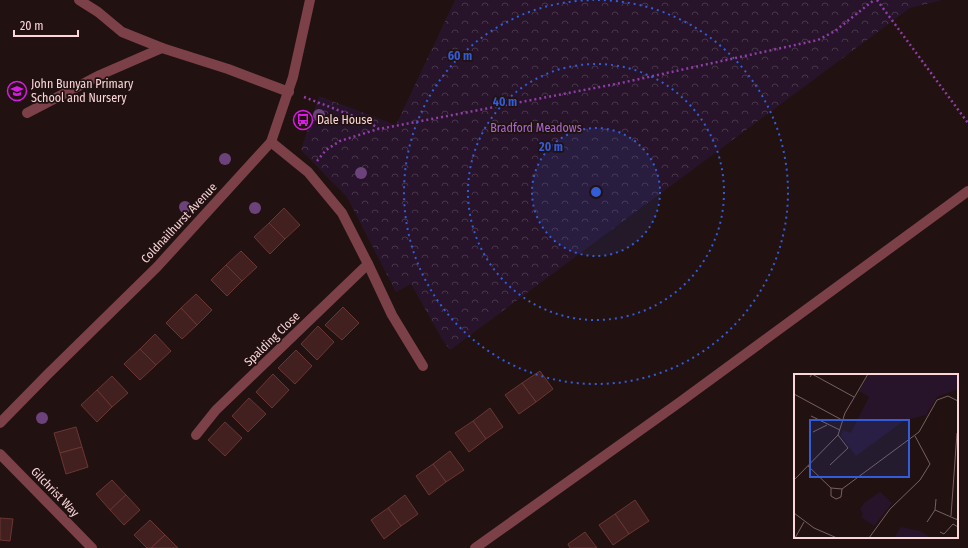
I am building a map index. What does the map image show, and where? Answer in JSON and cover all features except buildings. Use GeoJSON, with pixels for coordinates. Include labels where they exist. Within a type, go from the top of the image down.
{"type":"FeatureCollection","features":[{"type":"Feature","properties":{"kind":"street"},"geometry":{"type":"LineString","coordinates":[[79,0],[98,12],[122,32],[162,48],[228,69],[289,92]]}},
{"type":"Feature","properties":{"kind":"street","name":"Coldnailhurst Avenue"},"geometry":{"type":"LineString","coordinates":[[0,423],[157,267],[271,142],[289,92],[310,0]]}},
{"type":"Feature","properties":{"kind":"street"},"geometry":{"type":"LineString","coordinates":[[28,113],[100,75],[162,48]]}},
{"type":"Feature","properties":{"kind":"street"},"geometry":{"type":"LineString","coordinates":[[271,142],[308,172],[342,213],[392,315],[423,366]]}},
{"type":"Feature","properties":{"kind":"street"},"geometry":{"type":"LineString","coordinates":[[475,548],[680,402],[968,191]]}},
{"type":"Feature","properties":{"kind":"street","name":"Spalding Close"},"geometry":{"type":"LineString","coordinates":[[196,434],[216,410],[368,264]]}},
{"type":"Feature","properties":{"kind":"street","name":"Gilchrist Way"},"geometry":{"type":"LineString","coordinates":[[0,454],[92,548]]}},
{"type":"Feature","properties":{"kind":"path"},"geometry":{"type":"LineString","coordinates":[[308,172],[326,150],[340,141],[379,129],[621,83],[818,40],[835,31],[876,0],[968,123]]}},
{"type":"Feature","properties":{"kind":"path"},"geometry":{"type":"LineString","coordinates":[[289,92],[362,120],[379,129]]}},
{"type":"Feature","properties":{"kind":"green space","name":"Bradford Meadows"},"geometry":{"type":"Polygon","coordinates":[[[455,0],[942,0],[910,8],[450,350],[442,339],[411,284],[396,292],[347,197],[301,150],[319,96],[396,125],[455,0]]]}},
{"type":"Feature","properties":{"kind":"place","name":"John Bunyan Primary School and Nursery"},"geometry":{"type":"Point","coordinates":[17,91]}},
{"type":"Feature","properties":{"kind":"place","name":"Dale House"},"geometry":{"type":"Point","coordinates":[303,120]}}]}
